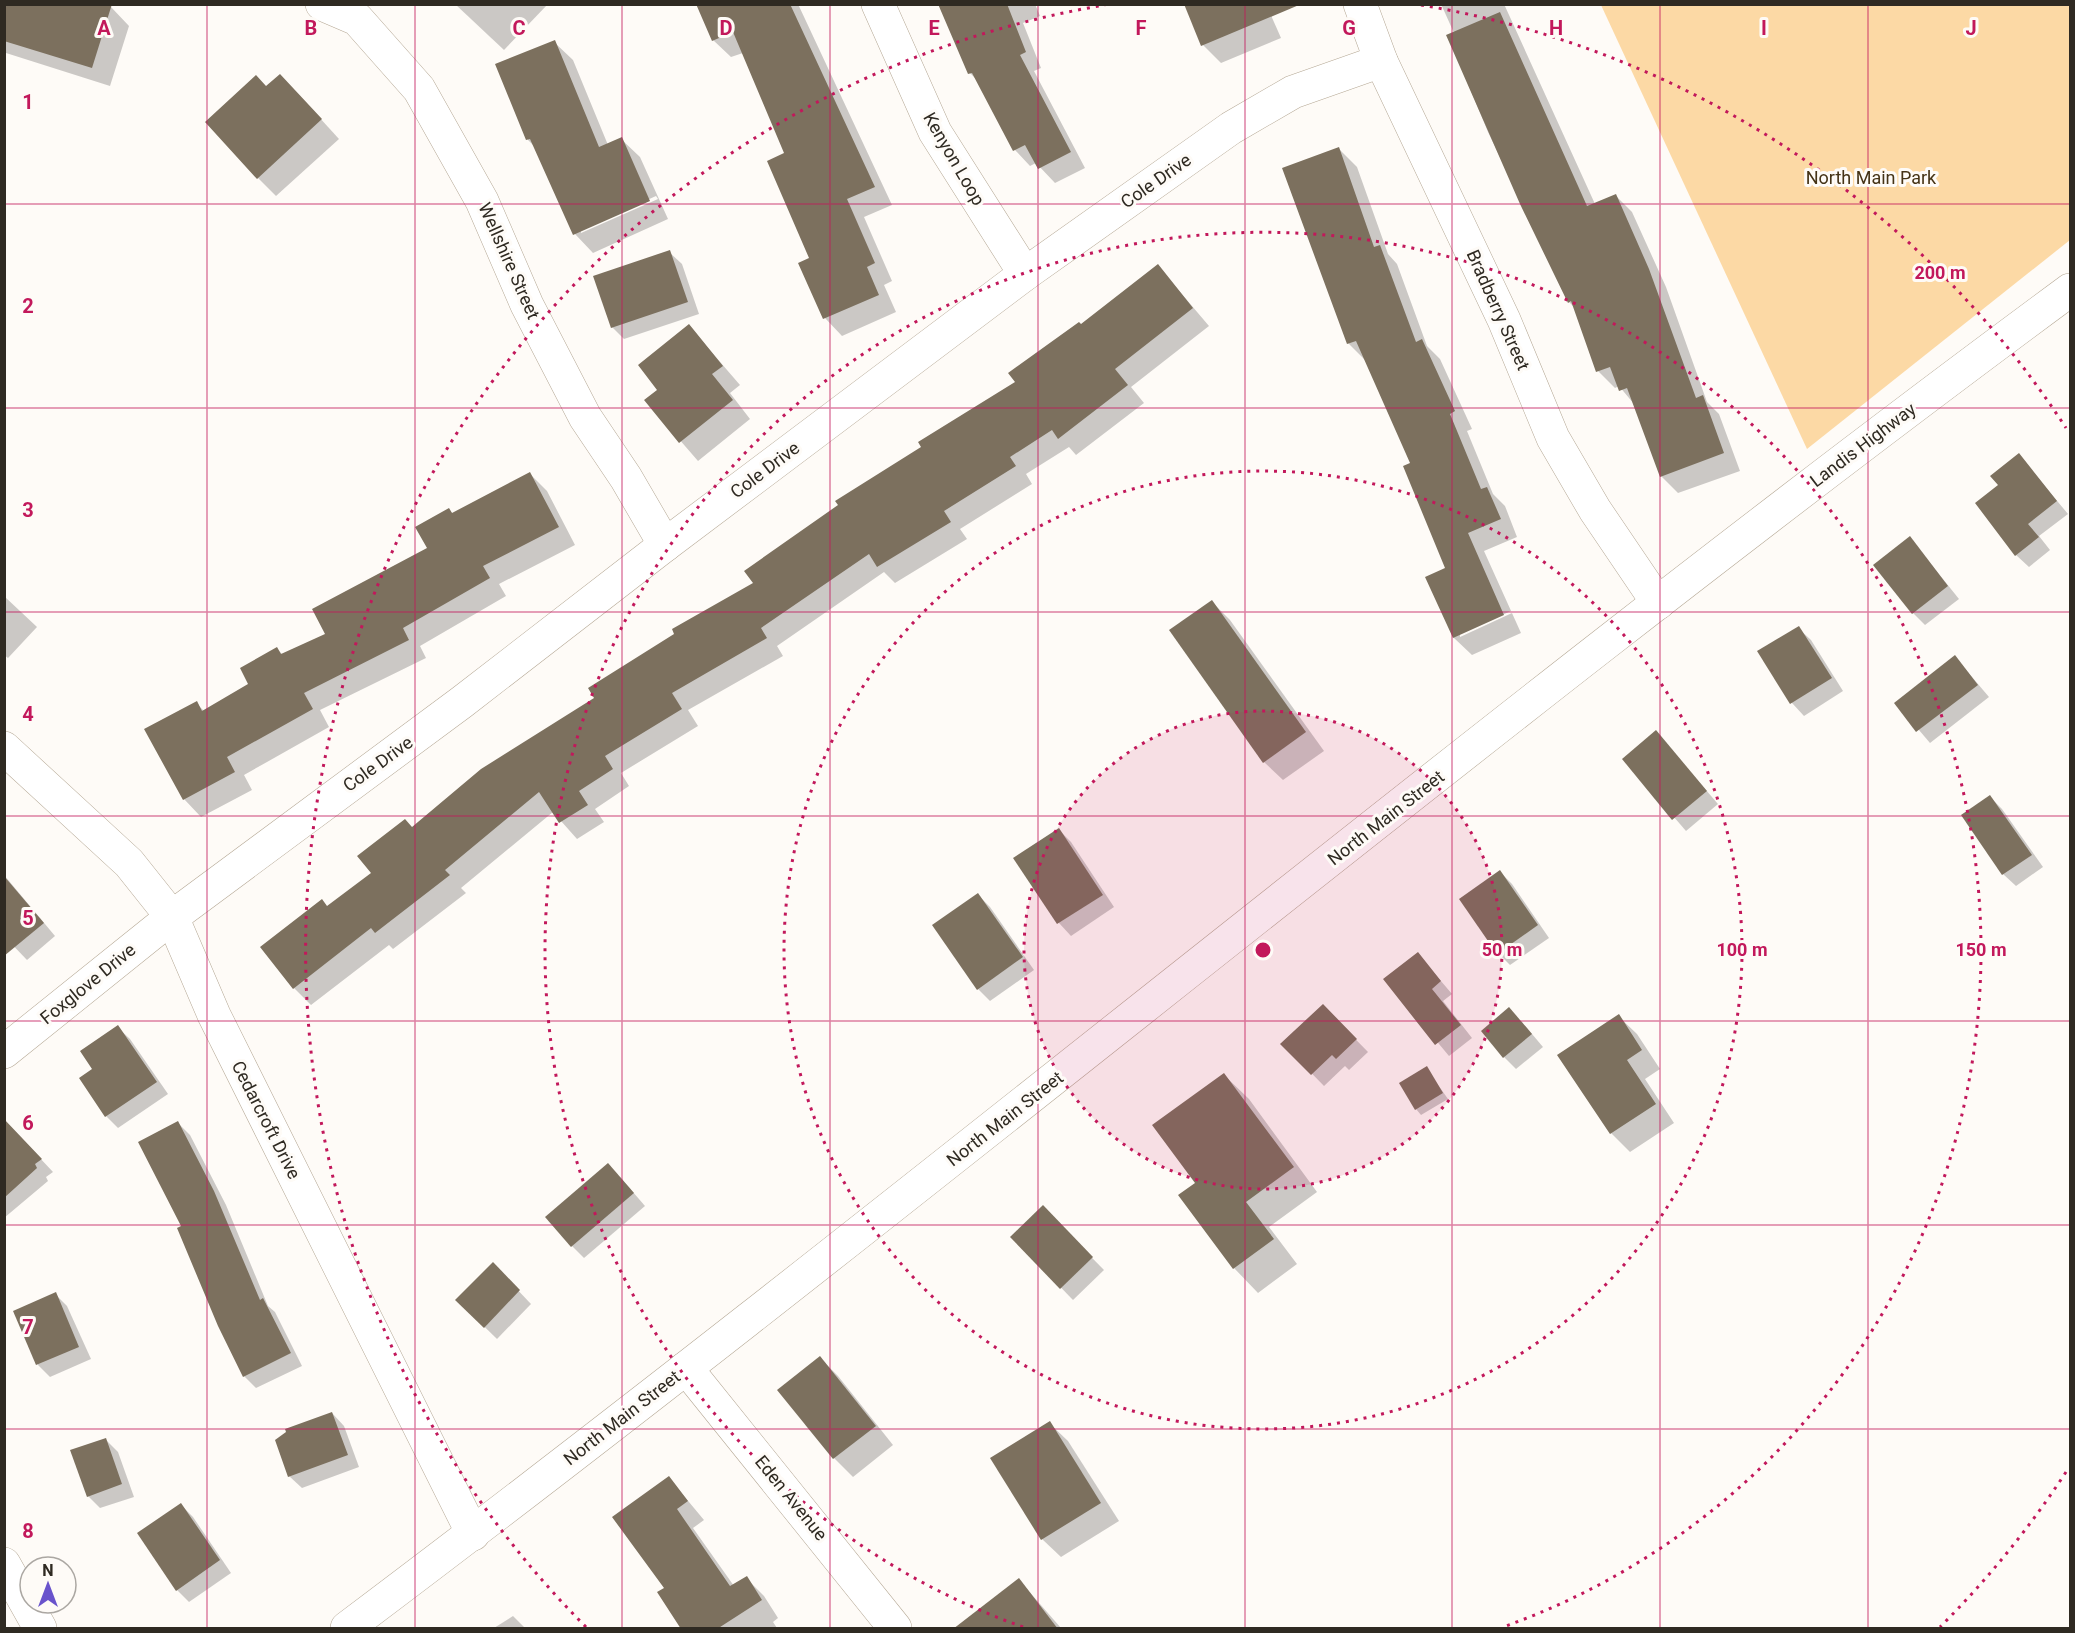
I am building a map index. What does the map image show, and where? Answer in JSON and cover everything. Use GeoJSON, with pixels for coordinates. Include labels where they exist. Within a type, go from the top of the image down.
{"type":"FeatureCollection","features":[{"type":"Feature","properties":{"kind":"street","name":"Kenyon Loop"},"geometry":{"type":"LineString","coordinates":[[878,4],[935,132],[1025,274]]}},
{"type":"Feature","properties":{"kind":"street","name":"Bradberry Street"},"geometry":{"type":"LineString","coordinates":[[1360,4],[1381,61],[1504,320],[1553,438],[1595,510],[1658,603]]}},
{"type":"Feature","properties":{"kind":"street","name":"Wellshire Street"},"geometry":{"type":"LineString","coordinates":[[331,6],[357,19],[419,89],[482,201],[527,305],[585,417],[626,478],[664,545]]}},
{"type":"Feature","properties":{"kind":"street","name":"Cole Drive"},"geometry":{"type":"LineString","coordinates":[[172,917],[462,702],[664,545],[1025,274],[1231,128],[1293,92],[1381,61]]}},
{"type":"Feature","properties":{"kind":"street","name":"Landis Highway"},"geometry":{"type":"LineString","coordinates":[[1658,603],[1882,429],[2070,290]]}},
{"type":"Feature","properties":{"kind":"street","name":"North Main Street"},"geometry":{"type":"LineString","coordinates":[[347,1629],[686,1368],[1658,603]]}},
{"type":"Feature","properties":{"kind":"street","name":"Cedarcroft Drive"},"geometry":{"type":"LineString","coordinates":[[4,748],[129,863],[172,917],[214,1015],[473,1534]]}},
{"type":"Feature","properties":{"kind":"street","name":"Foxglove Drive"},"geometry":{"type":"LineString","coordinates":[[4,1052],[172,917]]}},
{"type":"Feature","properties":{"kind":"street","name":"Eden Avenue"},"geometry":{"type":"LineString","coordinates":[[686,1368],[895,1629]]}},
{"type":"Feature","properties":{"kind":"street"},"geometry":{"type":"LineString","coordinates":[[4,1564],[40,1629]]}},
{"type":"Feature","properties":{"kind":"green space","name":"North Main Park"},"geometry":{"type":"Polygon","coordinates":[[[1601,5],[2070,5],[2070,240],[1807,449],[1601,5]]]}},
{"type":"Feature","properties":{"kind":"building"},"geometry":{"type":"Polygon","coordinates":[[[4,4],[112,4],[92,68],[4,41],[4,4]]]}},
{"type":"Feature","properties":{"kind":"building"},"geometry":{"type":"Polygon","coordinates":[[[696,4],[790,4],[875,187],[847,199],[875,263],[867,267],[879,295],[823,319],[798,263],[809,258],[767,161],[784,153],[733,32],[712,41],[696,4]]]}},
{"type":"Feature","properties":{"kind":"building"},"geometry":{"type":"Polygon","coordinates":[[[938,4],[1007,4],[1026,52],[1020,55],[1071,152],[1038,169],[1025,145],[1013,151],[972,73],[968,74],[938,4]]]}},
{"type":"Feature","properties":{"kind":"building"},"geometry":{"type":"Polygon","coordinates":[[[1184,4],[1299,4],[1299,5],[1201,46],[1184,4]]]}},
{"type":"Feature","properties":{"kind":"building"},"geometry":{"type":"Polygon","coordinates":[[[1500,12],[1587,206],[1616,194],[1649,269],[1696,398],[1703,395],[1724,453],[1660,477],[1627,388],[1619,391],[1610,367],[1596,372],[1571,301],[1568,303],[1520,204],[1446,35],[1500,12]]]}},
{"type":"Feature","properties":{"kind":"building"},"geometry":{"type":"Polygon","coordinates":[[[555,40],[599,147],[622,137],[650,201],[573,235],[530,139],[526,140],[495,64],[555,40]]]}},
{"type":"Feature","properties":{"kind":"building"},"geometry":{"type":"Polygon","coordinates":[[[280,74],[322,119],[257,179],[205,122],[256,75],[266,86],[280,74]]]}},
{"type":"Feature","properties":{"kind":"building"},"geometry":{"type":"Polygon","coordinates":[[[1339,147],[1374,247],[1380,245],[1416,342],[1422,339],[1455,411],[1450,414],[1481,489],[1487,487],[1501,519],[1468,533],[1504,615],[1453,638],[1425,577],[1445,568],[1403,466],[1410,463],[1356,341],[1347,344],[1282,168],[1339,147]]]}},
{"type":"Feature","properties":{"kind":"building"},"geometry":{"type":"Polygon","coordinates":[[[670,250],[688,302],[611,328],[593,276],[670,250]]]}},
{"type":"Feature","properties":{"kind":"building"},"geometry":{"type":"Polygon","coordinates":[[[1158,264],[1193,308],[1115,369],[1128,385],[1058,439],[1052,430],[1010,457],[1016,466],[944,511],[951,522],[877,567],[869,554],[761,628],[767,638],[672,693],[682,709],[605,756],[613,769],[579,791],[588,805],[559,823],[539,792],[445,870],[450,875],[375,933],[371,928],[293,989],[260,947],[322,899],[327,906],[371,873],[357,856],[405,819],[412,827],[481,769],[594,698],[588,688],[674,634],[672,629],[753,583],[744,571],[838,505],[835,501],[921,447],[918,442],[1015,382],[1008,373],[1079,322],[1081,324],[1158,264]]]}},
{"type":"Feature","properties":{"kind":"building"},"geometry":{"type":"Polygon","coordinates":[[[689,324],[723,366],[712,374],[733,400],[679,443],[644,400],[657,390],[638,365],[689,324]]]}},
{"type":"Feature","properties":{"kind":"building"},"geometry":{"type":"Polygon","coordinates":[[[2019,453],[2057,501],[2028,524],[2039,537],[2015,556],[1975,503],[1998,485],[1990,476],[2019,453]]]}},
{"type":"Feature","properties":{"kind":"building"},"geometry":{"type":"Polygon","coordinates":[[[530,472],[559,527],[483,566],[490,578],[403,628],[409,640],[304,693],[313,709],[227,757],[235,772],[183,800],[144,729],[197,701],[202,711],[248,684],[240,668],[277,647],[281,654],[325,634],[312,609],[427,548],[415,527],[449,508],[452,513],[530,472]]]}},
{"type":"Feature","properties":{"kind":"building"},"geometry":{"type":"Polygon","coordinates":[[[1910,536],[1948,586],[1912,614],[1873,565],[1910,536]]]}},
{"type":"Feature","properties":{"kind":"building"},"geometry":{"type":"Polygon","coordinates":[[[1212,600],[1306,732],[1263,763],[1169,630],[1212,600]]]}},
{"type":"Feature","properties":{"kind":"building"},"geometry":{"type":"Polygon","coordinates":[[[1799,626],[1832,678],[1790,704],[1757,651],[1799,626]]]}},
{"type":"Feature","properties":{"kind":"building"},"geometry":{"type":"Polygon","coordinates":[[[1955,655],[1978,685],[1916,732],[1894,703],[1955,655]]]}},
{"type":"Feature","properties":{"kind":"building"},"geometry":{"type":"Polygon","coordinates":[[[1656,730],[1707,791],[1672,820],[1622,759],[1656,730]]]}},
{"type":"Feature","properties":{"kind":"building"},"geometry":{"type":"Polygon","coordinates":[[[1990,795],[2032,855],[2002,875],[1961,815],[1990,795]]]}},
{"type":"Feature","properties":{"kind":"building"},"geometry":{"type":"Polygon","coordinates":[[[1059,828],[1103,895],[1057,924],[1013,858],[1059,828]]]}},
{"type":"Feature","properties":{"kind":"building"},"geometry":{"type":"Polygon","coordinates":[[[1500,870],[1538,925],[1497,954],[1459,899],[1500,870]]]}},
{"type":"Feature","properties":{"kind":"building"},"geometry":{"type":"Polygon","coordinates":[[[4,876],[44,923],[4,956],[4,876]]]}},
{"type":"Feature","properties":{"kind":"building"},"geometry":{"type":"Polygon","coordinates":[[[978,893],[1023,957],[977,990],[932,925],[978,893]]]}},
{"type":"Feature","properties":{"kind":"building"},"geometry":{"type":"Polygon","coordinates":[[[1418,952],[1441,981],[1432,989],[1461,1025],[1435,1045],[1383,979],[1418,952]]]}},
{"type":"Feature","properties":{"kind":"building"},"geometry":{"type":"Polygon","coordinates":[[[1323,1004],[1357,1039],[1336,1059],[1332,1055],[1311,1075],[1280,1044],[1323,1004]]]}},
{"type":"Feature","properties":{"kind":"building"},"geometry":{"type":"Polygon","coordinates":[[[1509,1007],[1532,1034],[1503,1058],[1481,1031],[1509,1007]]]}},
{"type":"Feature","properties":{"kind":"building"},"geometry":{"type":"Polygon","coordinates":[[[1619,1014],[1642,1050],[1627,1060],[1656,1104],[1610,1134],[1557,1055],[1619,1014]]]}},
{"type":"Feature","properties":{"kind":"building"},"geometry":{"type":"Polygon","coordinates":[[[118,1025],[157,1082],[105,1117],[79,1078],[92,1069],[80,1051],[118,1025]]]}},
{"type":"Feature","properties":{"kind":"building"},"geometry":{"type":"Polygon","coordinates":[[[1427,1066],[1443,1093],[1415,1110],[1399,1083],[1427,1066]]]}},
{"type":"Feature","properties":{"kind":"building"},"geometry":{"type":"Polygon","coordinates":[[[1224,1073],[1294,1167],[1246,1202],[1274,1239],[1233,1269],[1178,1195],[1195,1183],[1152,1125],[1224,1073]]]}},
{"type":"Feature","properties":{"kind":"building"},"geometry":{"type":"Polygon","coordinates":[[[4,1119],[42,1159],[35,1164],[37,1168],[4,1198],[4,1119]]]}},
{"type":"Feature","properties":{"kind":"building"},"geometry":{"type":"Polygon","coordinates":[[[178,1121],[214,1191],[260,1300],[263,1298],[291,1353],[243,1377],[218,1326],[177,1228],[181,1226],[138,1142],[178,1121]]]}},
{"type":"Feature","properties":{"kind":"building"},"geometry":{"type":"Polygon","coordinates":[[[608,1163],[634,1193],[571,1247],[545,1217],[608,1163]]]}},
{"type":"Feature","properties":{"kind":"building"},"geometry":{"type":"Polygon","coordinates":[[[1043,1205],[1093,1257],[1060,1289],[1010,1237],[1043,1205]]]}},
{"type":"Feature","properties":{"kind":"building"},"geometry":{"type":"Polygon","coordinates":[[[493,1262],[520,1290],[484,1328],[455,1300],[493,1262]]]}},
{"type":"Feature","properties":{"kind":"building"},"geometry":{"type":"Polygon","coordinates":[[[56,1292],[79,1347],[36,1365],[13,1311],[56,1292]]]}},
{"type":"Feature","properties":{"kind":"building"},"geometry":{"type":"Polygon","coordinates":[[[820,1356],[876,1426],[833,1459],[777,1390],[820,1356]]]}},
{"type":"Feature","properties":{"kind":"building"},"geometry":{"type":"Polygon","coordinates":[[[332,1412],[348,1455],[288,1477],[275,1440],[286,1432],[285,1429],[332,1412]]]}},
{"type":"Feature","properties":{"kind":"building"},"geometry":{"type":"Polygon","coordinates":[[[1050,1421],[1101,1503],[1041,1540],[990,1458],[1050,1421]]]}},
{"type":"Feature","properties":{"kind":"building"},"geometry":{"type":"Polygon","coordinates":[[[106,1438],[122,1484],[87,1497],[70,1450],[106,1438]]]}},
{"type":"Feature","properties":{"kind":"building"},"geometry":{"type":"Polygon","coordinates":[[[669,1476],[688,1501],[677,1509],[730,1586],[747,1576],[762,1600],[717,1629],[681,1629],[657,1592],[664,1588],[612,1517],[669,1476]]]}},
{"type":"Feature","properties":{"kind":"building"},"geometry":{"type":"Polygon","coordinates":[[[181,1503],[220,1560],[176,1591],[137,1533],[181,1503]]]}},
{"type":"Feature","properties":{"kind":"building"},"geometry":{"type":"Polygon","coordinates":[[[1019,1578],[1058,1629],[953,1629],[1019,1578]]]}}]}
